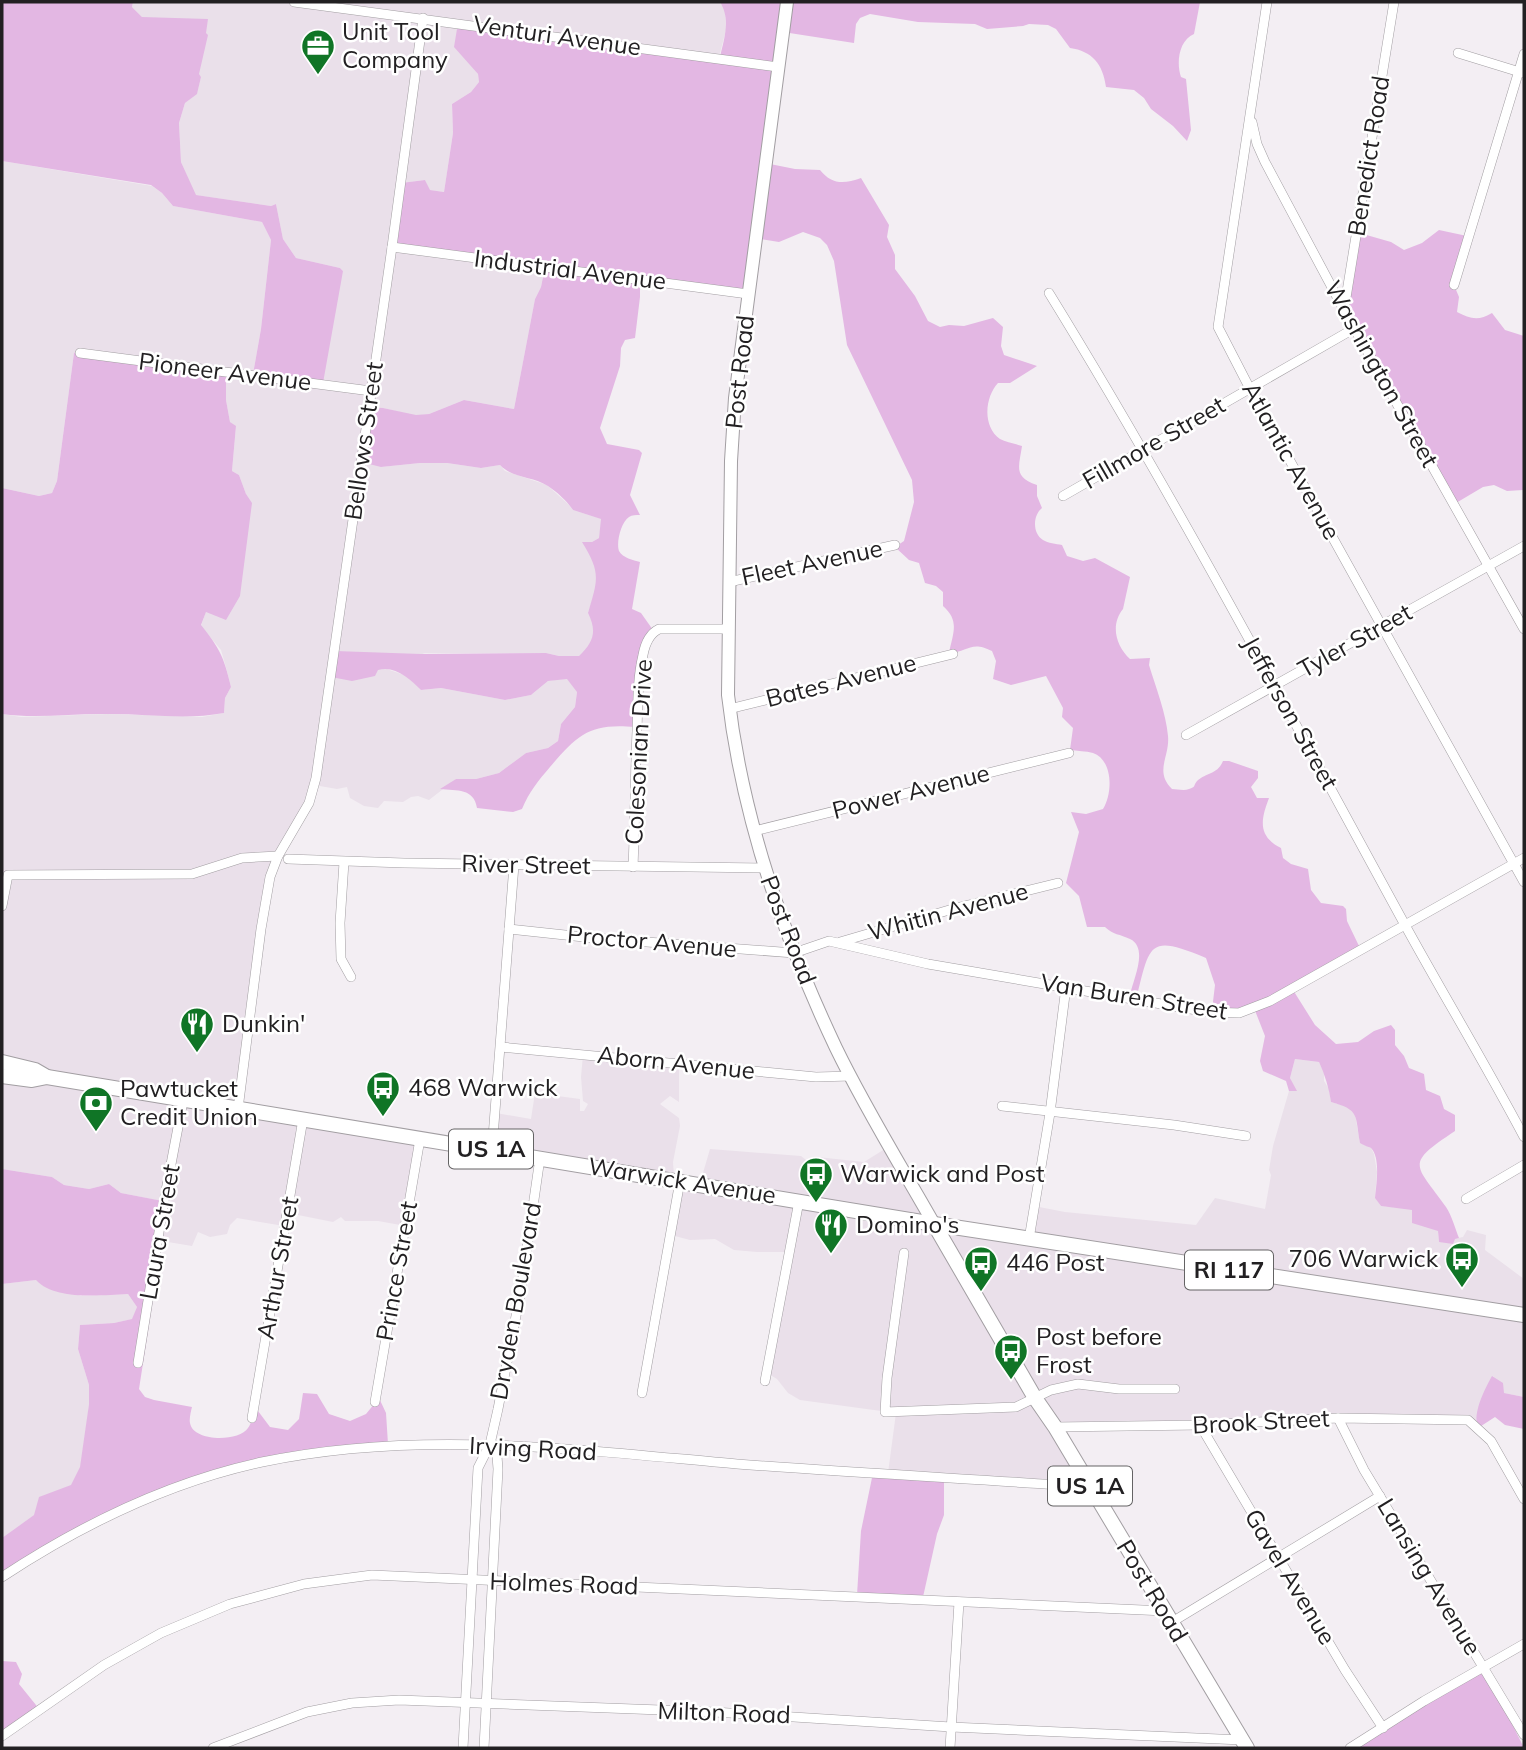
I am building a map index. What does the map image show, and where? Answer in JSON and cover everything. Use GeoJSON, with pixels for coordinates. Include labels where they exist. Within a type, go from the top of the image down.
{"type":"FeatureCollection","features":[{"type":"Feature","properties":{"kind":"main road","name":"Post Road"},"geometry":{"type":"LineString","coordinates":[[787,2],[735,398],[731,461],[729,709],[754,831],[794,953],[851,1076],[1035,1398],[1055,1427],[1244,1744]]}},
{"type":"Feature","properties":{"kind":"main road","name":"Warwick Avenue"},"geometry":{"type":"LineString","coordinates":[[2,1062],[36,1070],[47,1077]]}},
{"type":"Feature","properties":{"kind":"main road","name":"Warwick Avenue"},"geometry":{"type":"LineString","coordinates":[[2,1076],[32,1080],[47,1077],[934,1224],[1524,1315]]}},
{"type":"Feature","properties":{"kind":"street","name":"Venturi Avenue"},"geometry":{"type":"LineString","coordinates":[[294,2],[778,67]]}},
{"type":"Feature","properties":{"kind":"street","name":"Atlantic Avenue"},"geometry":{"type":"LineString","coordinates":[[1267,2],[1218,327],[1524,882]]}},
{"type":"Feature","properties":{"kind":"street","name":"Benedict Road"},"geometry":{"type":"LineString","coordinates":[[1344,310],[1394,2]]}},
{"type":"Feature","properties":{"kind":"street","name":"Bellows Street"},"geometry":{"type":"LineString","coordinates":[[238,1109],[270,877],[283,858],[309,803],[316,778],[423,18]]}},
{"type":"Feature","properties":{"kind":"street"},"geometry":{"type":"LineString","coordinates":[[1458,53],[1522,72]]}},
{"type":"Feature","properties":{"kind":"street"},"geometry":{"type":"LineString","coordinates":[[1454,285],[1522,72],[1524,54]]}},
{"type":"Feature","properties":{"kind":"street","name":"Washington Street"},"geometry":{"type":"LineString","coordinates":[[1251,114],[1257,144],[1265,162],[1344,310],[1524,629]]}},
{"type":"Feature","properties":{"kind":"street","name":"Industrial Avenue"},"geometry":{"type":"LineString","coordinates":[[392,247],[748,294]]}},
{"type":"Feature","properties":{"kind":"street","name":"Jefferson Street"},"geometry":{"type":"LineString","coordinates":[[1049,293],[1143,451],[1405,925],[1479,1051],[1524,1137]]}},
{"type":"Feature","properties":{"kind":"street","name":"Fillmore Street"},"geometry":{"type":"LineString","coordinates":[[1063,496],[1355,328]]}},
{"type":"Feature","properties":{"kind":"street","name":"Pioneer Avenue"},"geometry":{"type":"LineString","coordinates":[[80,353],[371,391]]}},
{"type":"Feature","properties":{"kind":"street","name":"Fleet Avenue"},"geometry":{"type":"LineString","coordinates":[[729,582],[895,545]]}},
{"type":"Feature","properties":{"kind":"street","name":"Tyler Street"},"geometry":{"type":"LineString","coordinates":[[1186,735],[1524,546]]}},
{"type":"Feature","properties":{"kind":"street","name":"Colesonian Drive"},"geometry":{"type":"LineString","coordinates":[[633,867],[633,788],[638,694],[642,656],[647,642],[652,632],[659,629],[729,629]]}},
{"type":"Feature","properties":{"kind":"street","name":"Bates Avenue"},"geometry":{"type":"LineString","coordinates":[[729,709],[953,653]]}},
{"type":"Feature","properties":{"kind":"street","name":"Power Avenue"},"geometry":{"type":"LineString","coordinates":[[754,831],[1069,752]]}},
{"type":"Feature","properties":{"kind":"street","name":"River Street"},"geometry":{"type":"LineString","coordinates":[[2,906],[8,875],[192,874],[242,858],[764,868]]}},
{"type":"Feature","properties":{"kind":"street","name":"Van Buren Street"},"geometry":{"type":"LineString","coordinates":[[794,953],[829,941],[928,964],[1208,1012],[1239,1013],[1309,981],[1351,954],[1524,858]]}},
{"type":"Feature","properties":{"kind":"street"},"geometry":{"type":"LineString","coordinates":[[344,862],[340,923],[341,959],[351,977]]}},
{"type":"Feature","properties":{"kind":"street"},"geometry":{"type":"LineString","coordinates":[[492,1150],[514,865]]}},
{"type":"Feature","properties":{"kind":"street","name":"Whitin Avenue"},"geometry":{"type":"LineString","coordinates":[[838,943],[956,908],[1058,883]]}},
{"type":"Feature","properties":{"kind":"street","name":"Proctor Avenue"},"geometry":{"type":"LineString","coordinates":[[509,929],[794,953]]}},
{"type":"Feature","properties":{"kind":"street"},"geometry":{"type":"LineString","coordinates":[[1029,1239],[1050,1113],[1066,987]]}},
{"type":"Feature","properties":{"kind":"street","name":"Aborn Avenue"},"geometry":{"type":"LineString","coordinates":[[501,1046],[816,1077],[851,1076]]}},
{"type":"Feature","properties":{"kind":"street","name":"Laura Street"},"geometry":{"type":"LineString","coordinates":[[138,1363],[183,1101]]}},
{"type":"Feature","properties":{"kind":"street"},"geometry":{"type":"LineString","coordinates":[[1002,1106],[1174,1125],[1246,1136]]}},
{"type":"Feature","properties":{"kind":"street","name":"Arthur Street"},"geometry":{"type":"LineString","coordinates":[[252,1418],[303,1119]]}},
{"type":"Feature","properties":{"kind":"street","name":"Prince Street"},"geometry":{"type":"LineString","coordinates":[[375,1402],[420,1139]]}},
{"type":"Feature","properties":{"kind":"street","name":"Dryden Boulevard"},"geometry":{"type":"LineString","coordinates":[[463,1748],[478,1468],[490,1444],[521,1290],[540,1158]]}},
{"type":"Feature","properties":{"kind":"street"},"geometry":{"type":"LineString","coordinates":[[1466,1199],[1524,1165]]}},
{"type":"Feature","properties":{"kind":"street"},"geometry":{"type":"LineString","coordinates":[[642,1394],[680,1181]]}},
{"type":"Feature","properties":{"kind":"street"},"geometry":{"type":"LineString","coordinates":[[765,1381],[799,1201]]}},
{"type":"Feature","properties":{"kind":"street"},"geometry":{"type":"LineString","coordinates":[[904,1253],[885,1412],[1016,1407],[1051,1390],[1078,1384],[1119,1390],[1175,1389]]}},
{"type":"Feature","properties":{"kind":"street","name":"Brook Street"},"geometry":{"type":"LineString","coordinates":[[1055,1427],[1200,1425],[1338,1418],[1468,1420],[1491,1441],[1524,1499]]}},
{"type":"Feature","properties":{"kind":"street","name":"Lansing Avenue"},"geometry":{"type":"LineString","coordinates":[[1338,1418],[1380,1496],[1524,1735]]}},
{"type":"Feature","properties":{"kind":"street","name":"Gavel Avenue"},"geometry":{"type":"LineString","coordinates":[[1200,1425],[1345,1670],[1383,1728]]}},
{"type":"Feature","properties":{"kind":"street","name":"Dryden Boulevard"},"geometry":{"type":"LineString","coordinates":[[484,1748],[498,1469],[490,1444]]}},
{"type":"Feature","properties":{"kind":"street","name":"Irving Road"},"geometry":{"type":"LineString","coordinates":[[2,1577],[37,1554],[105,1517],[183,1485],[261,1463],[324,1452],[389,1446],[490,1444],[1090,1487]]}},
{"type":"Feature","properties":{"kind":"street"},"geometry":{"type":"LineString","coordinates":[[1168,1617],[1278,1557],[1380,1496]]}},
{"type":"Feature","properties":{"kind":"street","name":"Holmes Road"},"geometry":{"type":"LineString","coordinates":[[2,1736],[104,1665],[161,1633],[230,1604],[304,1584],[372,1575],[959,1602],[1168,1617]]}},
{"type":"Feature","properties":{"kind":"street"},"geometry":{"type":"LineString","coordinates":[[950,1748],[959,1602]]}},
{"type":"Feature","properties":{"kind":"street"},"geometry":{"type":"LineString","coordinates":[[1350,1748],[1524,1644]]}},
{"type":"Feature","properties":{"kind":"street","name":"Milton Road"},"geometry":{"type":"LineString","coordinates":[[213,1748],[307,1712],[352,1703],[399,1700],[751,1714],[1244,1744]]}},
{"type":"Feature","properties":{"kind":"shaded area"},"geometry":{"type":"Polygon","coordinates":[[[2,2],[133,2],[132,7],[142,17],[208,19],[208,35],[197,94],[185,103],[179,123],[181,162],[196,195],[271,206],[276,204],[283,239],[296,258],[343,271],[323,383],[253,374],[271,240],[262,222],[173,206],[151,185],[2,161],[2,2]]]}},
{"type":"Feature","properties":{"kind":"shaded area"},"geometry":{"type":"Polygon","coordinates":[[[133,2],[720,2],[725,9],[726,30],[719,57],[471,64],[478,74],[479,82],[471,92],[452,104],[453,133],[444,192],[429,190],[425,180],[401,183],[545,266],[541,287],[535,299],[514,409],[464,400],[429,414],[416,416],[383,408],[381,467],[420,463],[447,463],[481,468],[500,465],[505,471],[547,485],[573,510],[602,519],[599,538],[592,542],[583,542],[596,565],[596,588],[588,613],[595,627],[591,646],[579,656],[546,653],[425,653],[378,670],[384,668],[407,676],[421,690],[441,688],[505,700],[531,695],[548,681],[567,678],[577,691],[575,707],[561,724],[558,741],[548,748],[526,753],[499,773],[476,779],[456,779],[429,800],[418,796],[403,802],[384,801],[378,808],[364,806],[350,798],[347,787],[337,789],[314,785],[302,814],[272,856],[259,933],[237,1105],[420,1139],[406,1226],[378,1221],[345,1221],[341,1217],[333,1222],[288,1213],[284,1226],[237,1218],[230,1225],[227,1234],[210,1237],[198,1232],[192,1246],[162,1241],[167,1202],[121,1193],[109,1184],[89,1189],[64,1185],[52,1177],[2,1169],[2,714],[21,717],[108,714],[202,717],[224,713],[225,698],[231,687],[227,671],[221,650],[201,626],[246,494],[239,475],[232,471],[236,427],[230,422],[226,400],[226,372],[74,353],[57,481],[52,493],[39,496],[2,488],[2,161],[152,186],[173,206],[262,222],[271,240],[253,374],[343,271],[296,258],[283,239],[276,204],[271,206],[195,195],[181,162],[179,123],[185,103],[197,93],[201,77],[132,7],[133,2]]]}},
{"type":"Feature","properties":{"kind":"shaded area"},"geometry":{"type":"Polygon","coordinates":[[[720,2],[1200,2],[1194,34],[1185,41],[1179,59],[1181,77],[1186,79],[1191,130],[1187,141],[1134,90],[1106,87],[1095,60],[1084,52],[1070,48],[1056,29],[1048,25],[1029,24],[987,29],[975,24],[918,22],[870,14],[860,18],[856,24],[854,43],[783,32],[765,163],[795,169],[820,170],[839,182],[861,178],[889,225],[887,237],[895,255],[895,269],[915,296],[928,321],[940,327],[964,326],[993,318],[1003,327],[1001,346],[1004,355],[1037,366],[1010,383],[998,383],[990,396],[987,411],[990,427],[1000,439],[1022,446],[1019,470],[1024,478],[1037,485],[1037,496],[1042,508],[1035,519],[1035,529],[1045,541],[1062,545],[1067,556],[1083,561],[1095,558],[1130,577],[1116,635],[1121,648],[1130,659],[1150,658],[1149,665],[1167,727],[1164,776],[1172,789],[1193,788],[1197,781],[1218,769],[1223,761],[1258,771],[1258,778],[1251,787],[1257,798],[1269,798],[1263,820],[1268,838],[1281,848],[1283,858],[1291,864],[1308,869],[1311,890],[1321,903],[1343,906],[1346,909],[1347,921],[1359,946],[1293,990],[1315,1025],[1336,1044],[1358,1042],[1374,1031],[1391,1025],[1395,1030],[1395,1045],[1409,1068],[1424,1074],[1426,1090],[1440,1096],[1444,1109],[1455,1115],[1455,1131],[1428,1151],[1420,1165],[1422,1173],[1452,1218],[1459,1238],[1455,1239],[1453,1244],[1439,1242],[1438,1231],[1412,1223],[1412,1210],[1381,1206],[1375,1198],[1377,1172],[1374,1153],[1371,1148],[1360,1143],[1352,1111],[1331,1102],[1319,1062],[1295,1059],[1290,1078],[1297,1091],[1289,1091],[1286,1081],[1263,1071],[1260,1061],[1265,1036],[1254,1008],[1238,1012],[1212,1010],[1215,985],[1206,958],[1173,947],[1155,948],[1145,964],[1137,996],[1130,995],[1139,957],[1136,943],[1105,927],[1087,927],[1079,896],[1066,883],[1079,832],[1071,812],[1086,814],[1103,809],[1110,786],[1108,770],[1100,757],[1093,753],[1070,750],[1073,728],[1062,717],[1063,708],[1046,676],[1011,685],[993,679],[996,661],[992,651],[974,647],[949,653],[953,622],[943,606],[943,592],[936,586],[925,583],[919,563],[909,560],[895,547],[904,541],[914,502],[912,480],[847,345],[834,261],[827,245],[820,238],[803,232],[779,242],[755,238],[746,293],[640,280],[635,338],[625,340],[621,348],[620,366],[600,428],[607,444],[639,450],[642,453],[630,495],[640,515],[626,520],[618,543],[619,551],[623,555],[640,562],[632,609],[641,613],[653,630],[647,639],[635,727],[596,729],[577,739],[542,777],[522,809],[513,812],[477,808],[468,794],[440,789],[456,779],[476,779],[499,773],[526,753],[548,748],[558,741],[561,724],[575,707],[577,692],[567,679],[548,681],[531,695],[505,700],[441,688],[421,690],[390,669],[378,670],[375,676],[352,681],[331,677],[335,651],[421,654],[546,653],[579,656],[591,641],[593,631],[588,613],[596,576],[582,542],[592,542],[599,538],[601,519],[573,510],[548,486],[510,472],[500,465],[481,468],[447,463],[420,463],[381,467],[361,462],[368,407],[416,415],[429,414],[464,400],[514,409],[535,299],[541,287],[545,267],[392,246],[401,183],[425,180],[430,190],[444,192],[453,133],[452,104],[471,92],[479,82],[478,74],[454,47],[458,23],[720,57],[726,22],[720,2]]]}},
{"type":"Feature","properties":{"kind":"shaded area"},"geometry":{"type":"Polygon","coordinates":[[[1439,230],[1467,236],[1454,285],[1459,297],[1457,312],[1474,318],[1492,313],[1505,330],[1524,336],[1523,490],[1507,491],[1494,485],[1483,487],[1456,503],[1407,421],[1344,301],[1356,232],[1391,242],[1404,250],[1422,243],[1439,230]]]}},
{"type":"Feature","properties":{"kind":"shaded area"},"geometry":{"type":"Polygon","coordinates":[[[78,351],[226,372],[226,400],[230,422],[236,426],[232,471],[239,475],[252,503],[240,596],[226,620],[206,612],[201,625],[220,654],[231,687],[225,698],[224,713],[182,716],[2,714],[2,488],[39,496],[52,493],[57,481],[74,353],[78,351]]]}},
{"type":"Feature","properties":{"kind":"shaded area"},"geometry":{"type":"Polygon","coordinates":[[[583,1055],[679,1065],[679,1102],[670,1096],[660,1104],[679,1118],[673,1162],[674,1176],[492,1149],[496,1113],[531,1119],[535,1093],[580,1099],[580,1111],[584,1111],[588,1104],[583,1101],[583,1055]]]}},
{"type":"Feature","properties":{"kind":"shaded area"},"geometry":{"type":"Polygon","coordinates":[[[1295,1059],[1319,1062],[1331,1102],[1349,1107],[1355,1114],[1360,1143],[1371,1148],[1374,1154],[1377,1172],[1375,1197],[1381,1206],[1412,1209],[1413,1213],[1438,1231],[1439,1242],[1463,1237],[1467,1230],[1486,1235],[1485,1250],[1524,1279],[1524,1397],[1503,1393],[1493,1376],[1475,1423],[1468,1417],[1055,1427],[1087,1485],[888,1473],[896,1413],[800,1400],[788,1393],[777,1379],[767,1373],[788,1252],[734,1250],[715,1239],[690,1240],[671,1235],[680,1182],[700,1183],[710,1149],[801,1156],[806,1160],[805,1169],[812,1170],[817,1157],[864,1162],[888,1147],[933,1224],[1028,1237],[1034,1206],[1065,1212],[1196,1225],[1215,1198],[1265,1209],[1273,1146],[1289,1091],[1296,1091],[1290,1078],[1295,1059]]]}},
{"type":"Feature","properties":{"kind":"shaded area"},"geometry":{"type":"Polygon","coordinates":[[[2,1169],[52,1177],[64,1185],[89,1189],[109,1184],[121,1193],[168,1202],[139,1389],[145,1397],[192,1407],[190,1421],[193,1429],[207,1437],[217,1438],[243,1433],[249,1426],[255,1407],[270,1427],[288,1430],[299,1419],[303,1393],[317,1394],[329,1414],[350,1421],[366,1414],[379,1398],[386,1413],[388,1444],[259,1462],[102,1517],[2,1576],[2,1538],[34,1515],[39,1497],[71,1485],[80,1467],[89,1385],[78,1349],[80,1325],[132,1319],[137,1307],[128,1294],[67,1294],[44,1287],[36,1280],[2,1284],[2,1169]]]}},
{"type":"Feature","properties":{"kind":"shaded area"},"geometry":{"type":"Polygon","coordinates":[[[36,1280],[81,1296],[128,1294],[137,1307],[133,1319],[80,1325],[78,1349],[89,1385],[89,1404],[83,1464],[75,1486],[2,1538],[2,1284],[36,1280]]]}},
{"type":"Feature","properties":{"kind":"shaded area"},"geometry":{"type":"Polygon","coordinates":[[[1492,1376],[1503,1383],[1504,1393],[1524,1397],[1524,1429],[1505,1425],[1495,1417],[1478,1428],[1478,1408],[1492,1376]]]}},
{"type":"Feature","properties":{"kind":"shaded area"},"geometry":{"type":"Polygon","coordinates":[[[873,1473],[944,1478],[944,1515],[923,1597],[857,1595],[861,1531],[873,1473]]]}},
{"type":"Feature","properties":{"kind":"shaded area"},"geometry":{"type":"Polygon","coordinates":[[[2,1661],[16,1662],[22,1674],[19,1684],[40,1710],[2,1734],[2,1661]]]}},
{"type":"Feature","properties":{"kind":"shaded area"},"geometry":{"type":"Polygon","coordinates":[[[1484,1667],[1524,1748],[1349,1748],[1484,1667]]]}},
{"type":"Feature","properties":{"kind":"place","name":"Unit Tool Company"},"geometry":{"type":"Point","coordinates":[318,76]}},
{"type":"Feature","properties":{"kind":"place","name":"Dunkin'"},"geometry":{"type":"Point","coordinates":[197,1054]}},
{"type":"Feature","properties":{"kind":"place","name":"468 Warwick"},"geometry":{"type":"Point","coordinates":[383,1118]}},
{"type":"Feature","properties":{"kind":"place","name":"Pawtucket Credit Union"},"geometry":{"type":"Point","coordinates":[96,1133]}},
{"type":"Feature","properties":{"kind":"place","name":"Warwick and Post"},"geometry":{"type":"Point","coordinates":[816,1204]}},
{"type":"Feature","properties":{"kind":"place","name":"Domino's"},"geometry":{"type":"Point","coordinates":[831,1255]}},
{"type":"Feature","properties":{"kind":"place","name":"706 Warwick"},"geometry":{"type":"Point","coordinates":[1462,1289]}},
{"type":"Feature","properties":{"kind":"place","name":"446 Post"},"geometry":{"type":"Point","coordinates":[981,1293]}},
{"type":"Feature","properties":{"kind":"place","name":"Post before Frost"},"geometry":{"type":"Point","coordinates":[1011,1381]}}]}
